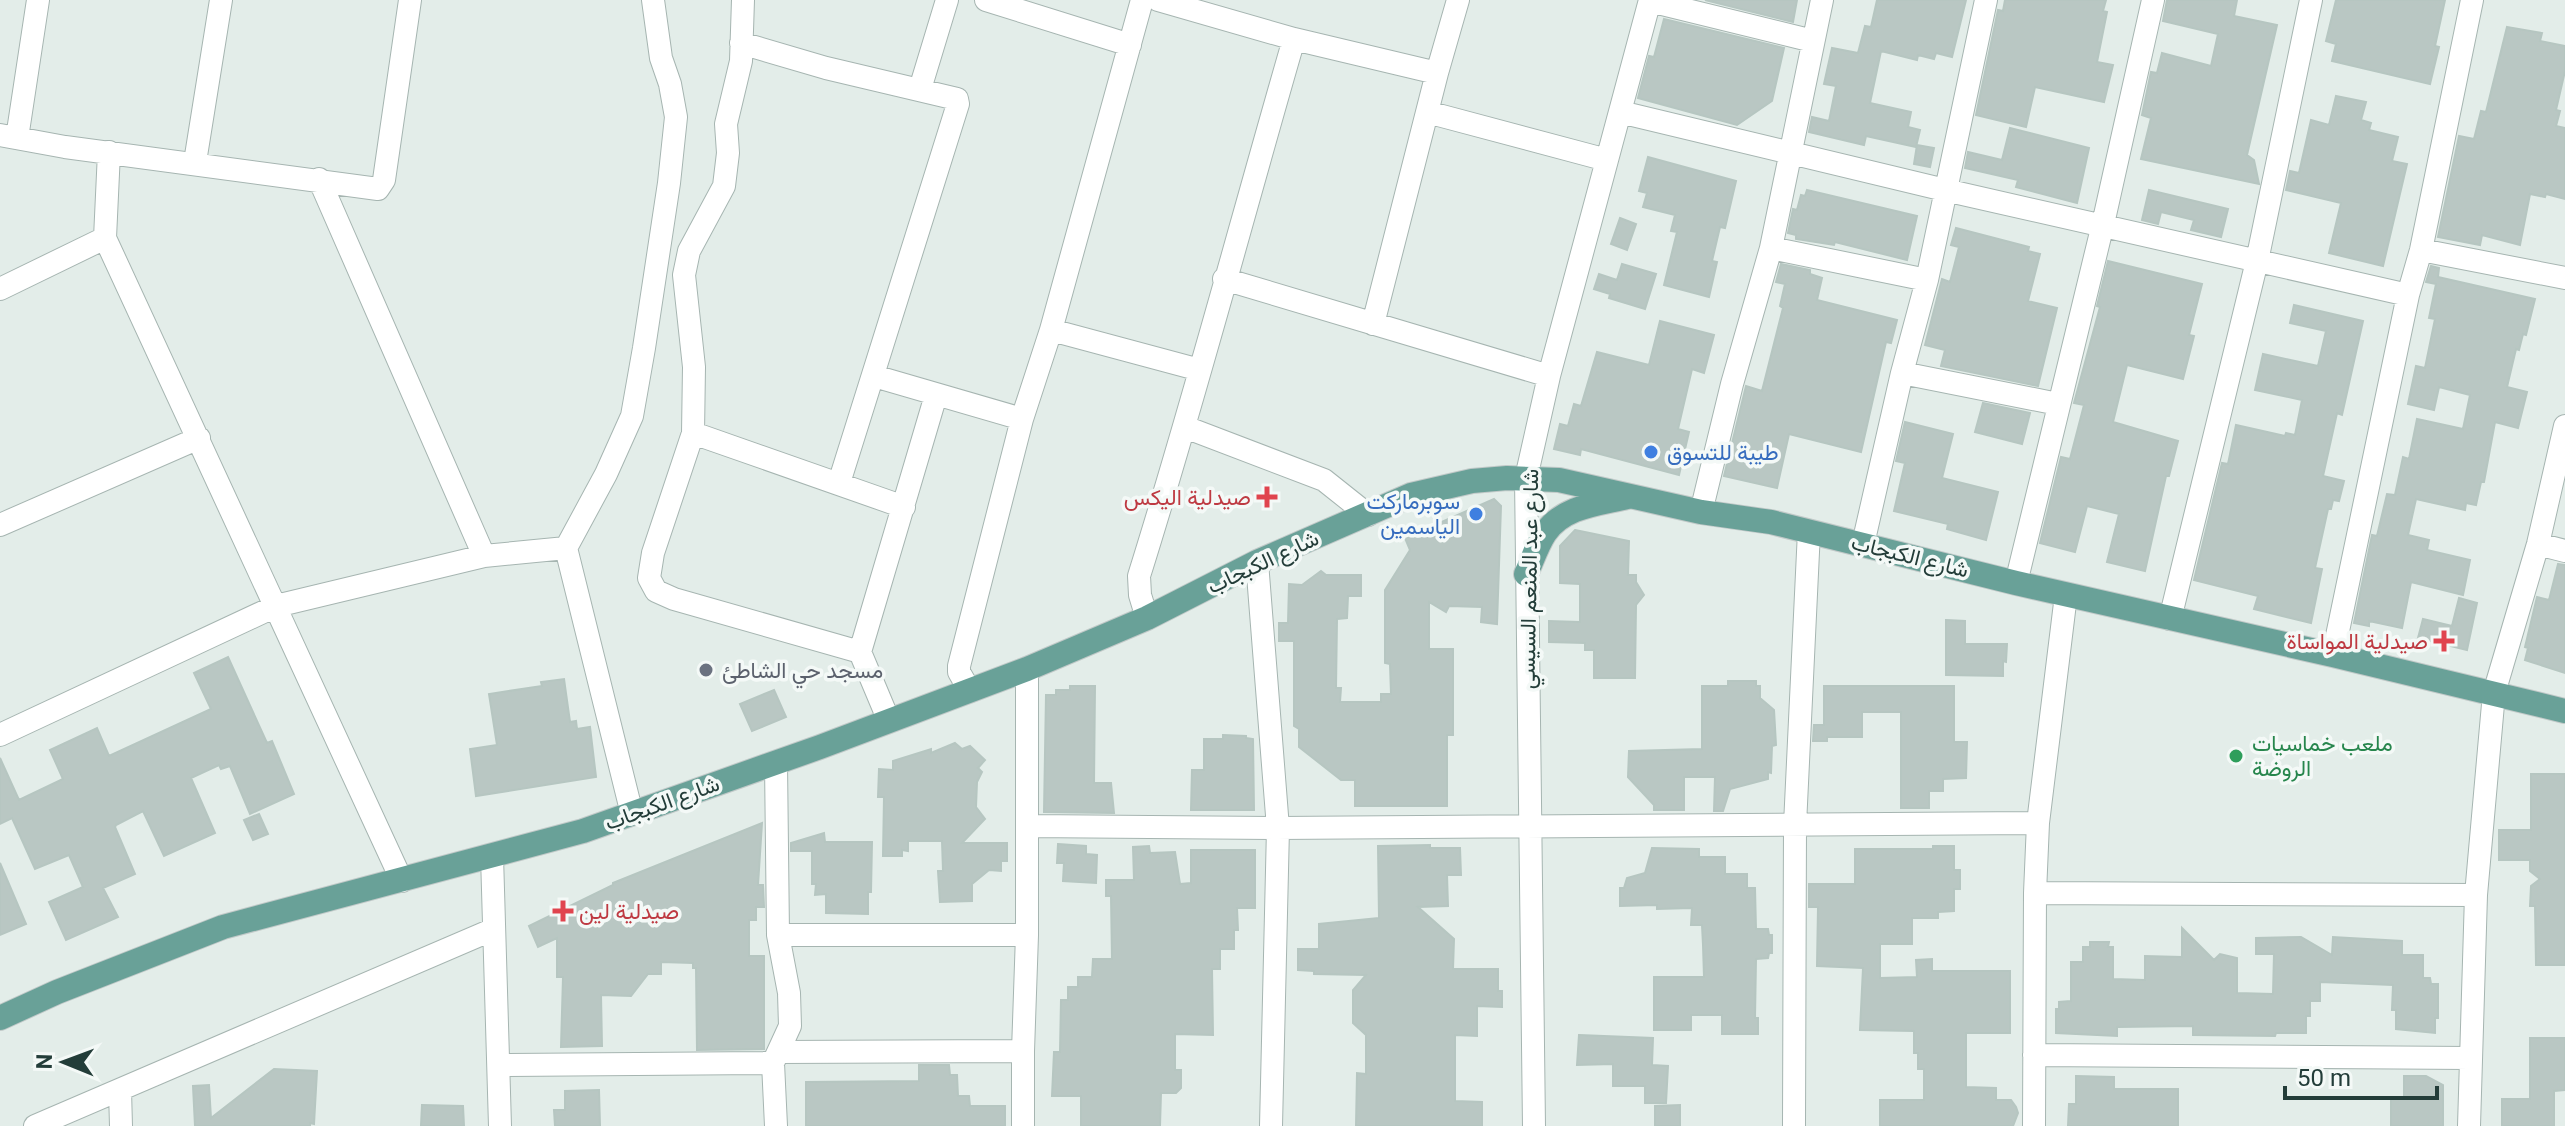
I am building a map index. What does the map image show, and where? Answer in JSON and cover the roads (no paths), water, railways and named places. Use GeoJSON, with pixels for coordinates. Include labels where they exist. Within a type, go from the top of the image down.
{"type":"FeatureCollection","features":[{"type":"Feature","properties":{"kind":"main road","name":"شارع الكبجاب"},"geometry":{"type":"LineString","coordinates":[[0,1018],[57,992],[223,927],[583,831],[776,763],[1027,669],[1147,618],[1257,562],[1411,495],[1472,481],[1559,480],[1701,512],[1771,522],[2066,595],[2565,711]]}},
{"type":"Feature","properties":{"kind":"main road"},"geometry":{"type":"LineString","coordinates":[[1526,574],[1545,533],[1563,515],[1582,507],[1632,496]]}},
{"type":"Feature","properties":{"kind":"street"},"geometry":{"type":"LineString","coordinates":[[38,0],[9,136],[378,189],[384,180],[410,0]]}},
{"type":"Feature","properties":{"kind":"street"},"geometry":{"type":"LineString","coordinates":[[195,162],[221,0]]}},
{"type":"Feature","properties":{"kind":"street"},"geometry":{"type":"LineString","coordinates":[[632,814],[566,548],[606,474],[632,416],[644,348],[676,117],[661,58],[653,0]]}},
{"type":"Feature","properties":{"kind":"street"},"geometry":{"type":"LineString","coordinates":[[743,0],[741,61],[726,124],[728,153],[724,186],[689,251],[684,275],[694,367],[693,433],[653,553],[649,578],[656,591],[674,599],[860,652]]}},
{"type":"Feature","properties":{"kind":"street"},"geometry":{"type":"LineString","coordinates":[[920,89],[947,0]]}},
{"type":"Feature","properties":{"kind":"street"},"geometry":{"type":"LineString","coordinates":[[986,0],[1130,45]]}},
{"type":"Feature","properties":{"kind":"street"},"geometry":{"type":"LineString","coordinates":[[970,691],[959,672],[959,666],[1022,419],[1051,330],[1142,0]]}},
{"type":"Feature","properties":{"kind":"street"},"geometry":{"type":"LineString","coordinates":[[1158,0],[1294,39],[1437,73]]}},
{"type":"Feature","properties":{"kind":"street"},"geometry":{"type":"LineString","coordinates":[[1373,324],[1458,0]]}},
{"type":"Feature","properties":{"kind":"street"},"geometry":{"type":"LineString","coordinates":[[1650,0],[1813,41]]}},
{"type":"Feature","properties":{"kind":"street","name":"شارع عبد المنعم السيسي"},"geometry":{"type":"LineString","coordinates":[[1534,1126],[1526,478],[1549,376],[1650,0]]}},
{"type":"Feature","properties":{"kind":"street"},"geometry":{"type":"LineString","coordinates":[[1701,512],[1732,384],[1771,248],[1822,0]]}},
{"type":"Feature","properties":{"kind":"street"},"geometry":{"type":"LineString","coordinates":[[1863,544],[1927,280],[1986,0]]}},
{"type":"Feature","properties":{"kind":"street"},"geometry":{"type":"LineString","coordinates":[[2016,583],[2103,224],[2153,0]]}},
{"type":"Feature","properties":{"kind":"street"},"geometry":{"type":"LineString","coordinates":[[2170,619],[2257,261],[2311,0]]}},
{"type":"Feature","properties":{"kind":"street"},"geometry":{"type":"LineString","coordinates":[[2333,655],[2472,0]]}},
{"type":"Feature","properties":{"kind":"street"},"geometry":{"type":"LineString","coordinates":[[1147,618],[1140,595],[1139,576],[1185,427],[1224,279],[1294,39]]}},
{"type":"Feature","properties":{"kind":"street"},"geometry":{"type":"LineString","coordinates":[[741,43],[826,68],[954,97],[958,104],[839,483]]}},
{"type":"Feature","properties":{"kind":"street"},"geometry":{"type":"LineString","coordinates":[[1427,112],[1607,160]]}},
{"type":"Feature","properties":{"kind":"street"},"geometry":{"type":"LineString","coordinates":[[1620,112],[1945,190],[2408,295]]}},
{"type":"Feature","properties":{"kind":"street"},"geometry":{"type":"LineString","coordinates":[[109,152],[105,238],[402,881]]}},
{"type":"Feature","properties":{"kind":"street"},"geometry":{"type":"LineString","coordinates":[[319,179],[484,556]]}},
{"type":"Feature","properties":{"kind":"street"},"geometry":{"type":"LineString","coordinates":[[0,289],[105,238]]}},
{"type":"Feature","properties":{"kind":"street"},"geometry":{"type":"LineString","coordinates":[[1771,248],[1927,280]]}},
{"type":"Feature","properties":{"kind":"street"},"geometry":{"type":"LineString","coordinates":[[2421,250],[2565,278]]}},
{"type":"Feature","properties":{"kind":"street"},"geometry":{"type":"LineString","coordinates":[[1224,279],[1549,376]]}},
{"type":"Feature","properties":{"kind":"street"},"geometry":{"type":"LineString","coordinates":[[1051,330],[1200,370]]}},
{"type":"Feature","properties":{"kind":"street"},"geometry":{"type":"LineString","coordinates":[[1902,373],[2058,404]]}},
{"type":"Feature","properties":{"kind":"street"},"geometry":{"type":"LineString","coordinates":[[874,376],[1022,419]]}},
{"type":"Feature","properties":{"kind":"street"},"geometry":{"type":"LineString","coordinates":[[889,721],[860,652],[936,395]]}},
{"type":"Feature","properties":{"kind":"street"},"geometry":{"type":"LineString","coordinates":[[2469,1126],[2476,895],[2494,693],[2538,544],[2565,426]]}},
{"type":"Feature","properties":{"kind":"street"},"geometry":{"type":"LineString","coordinates":[[1185,427],[1324,480],[1368,515]]}},
{"type":"Feature","properties":{"kind":"street"},"geometry":{"type":"LineString","coordinates":[[693,433],[904,507]]}},
{"type":"Feature","properties":{"kind":"street"},"geometry":{"type":"LineString","coordinates":[[0,525],[199,438]]}},
{"type":"Feature","properties":{"kind":"street"},"geometry":{"type":"LineString","coordinates":[[1794,1126],[1795,825],[1809,531]]}},
{"type":"Feature","properties":{"kind":"street"},"geometry":{"type":"LineString","coordinates":[[2538,544],[2565,551]]}},
{"type":"Feature","properties":{"kind":"street"},"geometry":{"type":"LineString","coordinates":[[0,735],[276,606],[484,556],[566,548]]}},
{"type":"Feature","properties":{"kind":"street"},"geometry":{"type":"LineString","coordinates":[[1257,562],[1278,828],[1271,1126]]}},
{"type":"Feature","properties":{"kind":"street"},"geometry":{"type":"LineString","coordinates":[[2034,1126],[2038,823],[2066,595]]}},
{"type":"Feature","properties":{"kind":"street"},"geometry":{"type":"LineString","coordinates":[[1023,1126],[1027,669]]}},
{"type":"Feature","properties":{"kind":"street"},"geometry":{"type":"LineString","coordinates":[[776,763],[778,935],[789,993],[790,1026],[776,1057],[776,1126]]}},
{"type":"Feature","properties":{"kind":"street"},"geometry":{"type":"LineString","coordinates":[[1028,826],[1278,828],[2038,823]]}},
{"type":"Feature","properties":{"kind":"street"},"geometry":{"type":"LineString","coordinates":[[492,856],[500,1126]]}},
{"type":"Feature","properties":{"kind":"street"},"geometry":{"type":"LineString","coordinates":[[2035,893],[2476,895]]}},
{"type":"Feature","properties":{"kind":"street"},"geometry":{"type":"LineString","coordinates":[[35,1126],[494,929]]}},
{"type":"Feature","properties":{"kind":"street"},"geometry":{"type":"LineString","coordinates":[[778,935],[1027,935]]}},
{"type":"Feature","properties":{"kind":"street"},"geometry":{"type":"LineString","coordinates":[[500,1065],[1023,1051]]}},
{"type":"Feature","properties":{"kind":"street"},"geometry":{"type":"LineString","coordinates":[[2034,1055],[2470,1058]]}},
{"type":"Feature","properties":{"kind":"street"},"geometry":{"type":"LineString","coordinates":[[120,1090],[121,1126]]}},
{"type":"Feature","properties":{"kind":"place","name":"طيبة للتسوق"},"geometry":{"type":"Point","coordinates":[1651,452]}},
{"type":"Feature","properties":{"kind":"place","name":"صيدلية اليكس"},"geometry":{"type":"Point","coordinates":[1267,497]}},
{"type":"Feature","properties":{"kind":"place","name":"سوبرماركت الياسمين"},"geometry":{"type":"Point","coordinates":[1476,514]}},
{"type":"Feature","properties":{"kind":"place","name":"صيدلية المواساة"},"geometry":{"type":"Point","coordinates":[2444,641]}},
{"type":"Feature","properties":{"kind":"place","name":"مسجد حي الشاطئ"},"geometry":{"type":"Point","coordinates":[706,670]}},
{"type":"Feature","properties":{"kind":"place","name":"ملعب خماسيات الروضة"},"geometry":{"type":"Point","coordinates":[2236,756]}},
{"type":"Feature","properties":{"kind":"place","name":"صيدلية لين"},"geometry":{"type":"Point","coordinates":[563,911]}}]}
